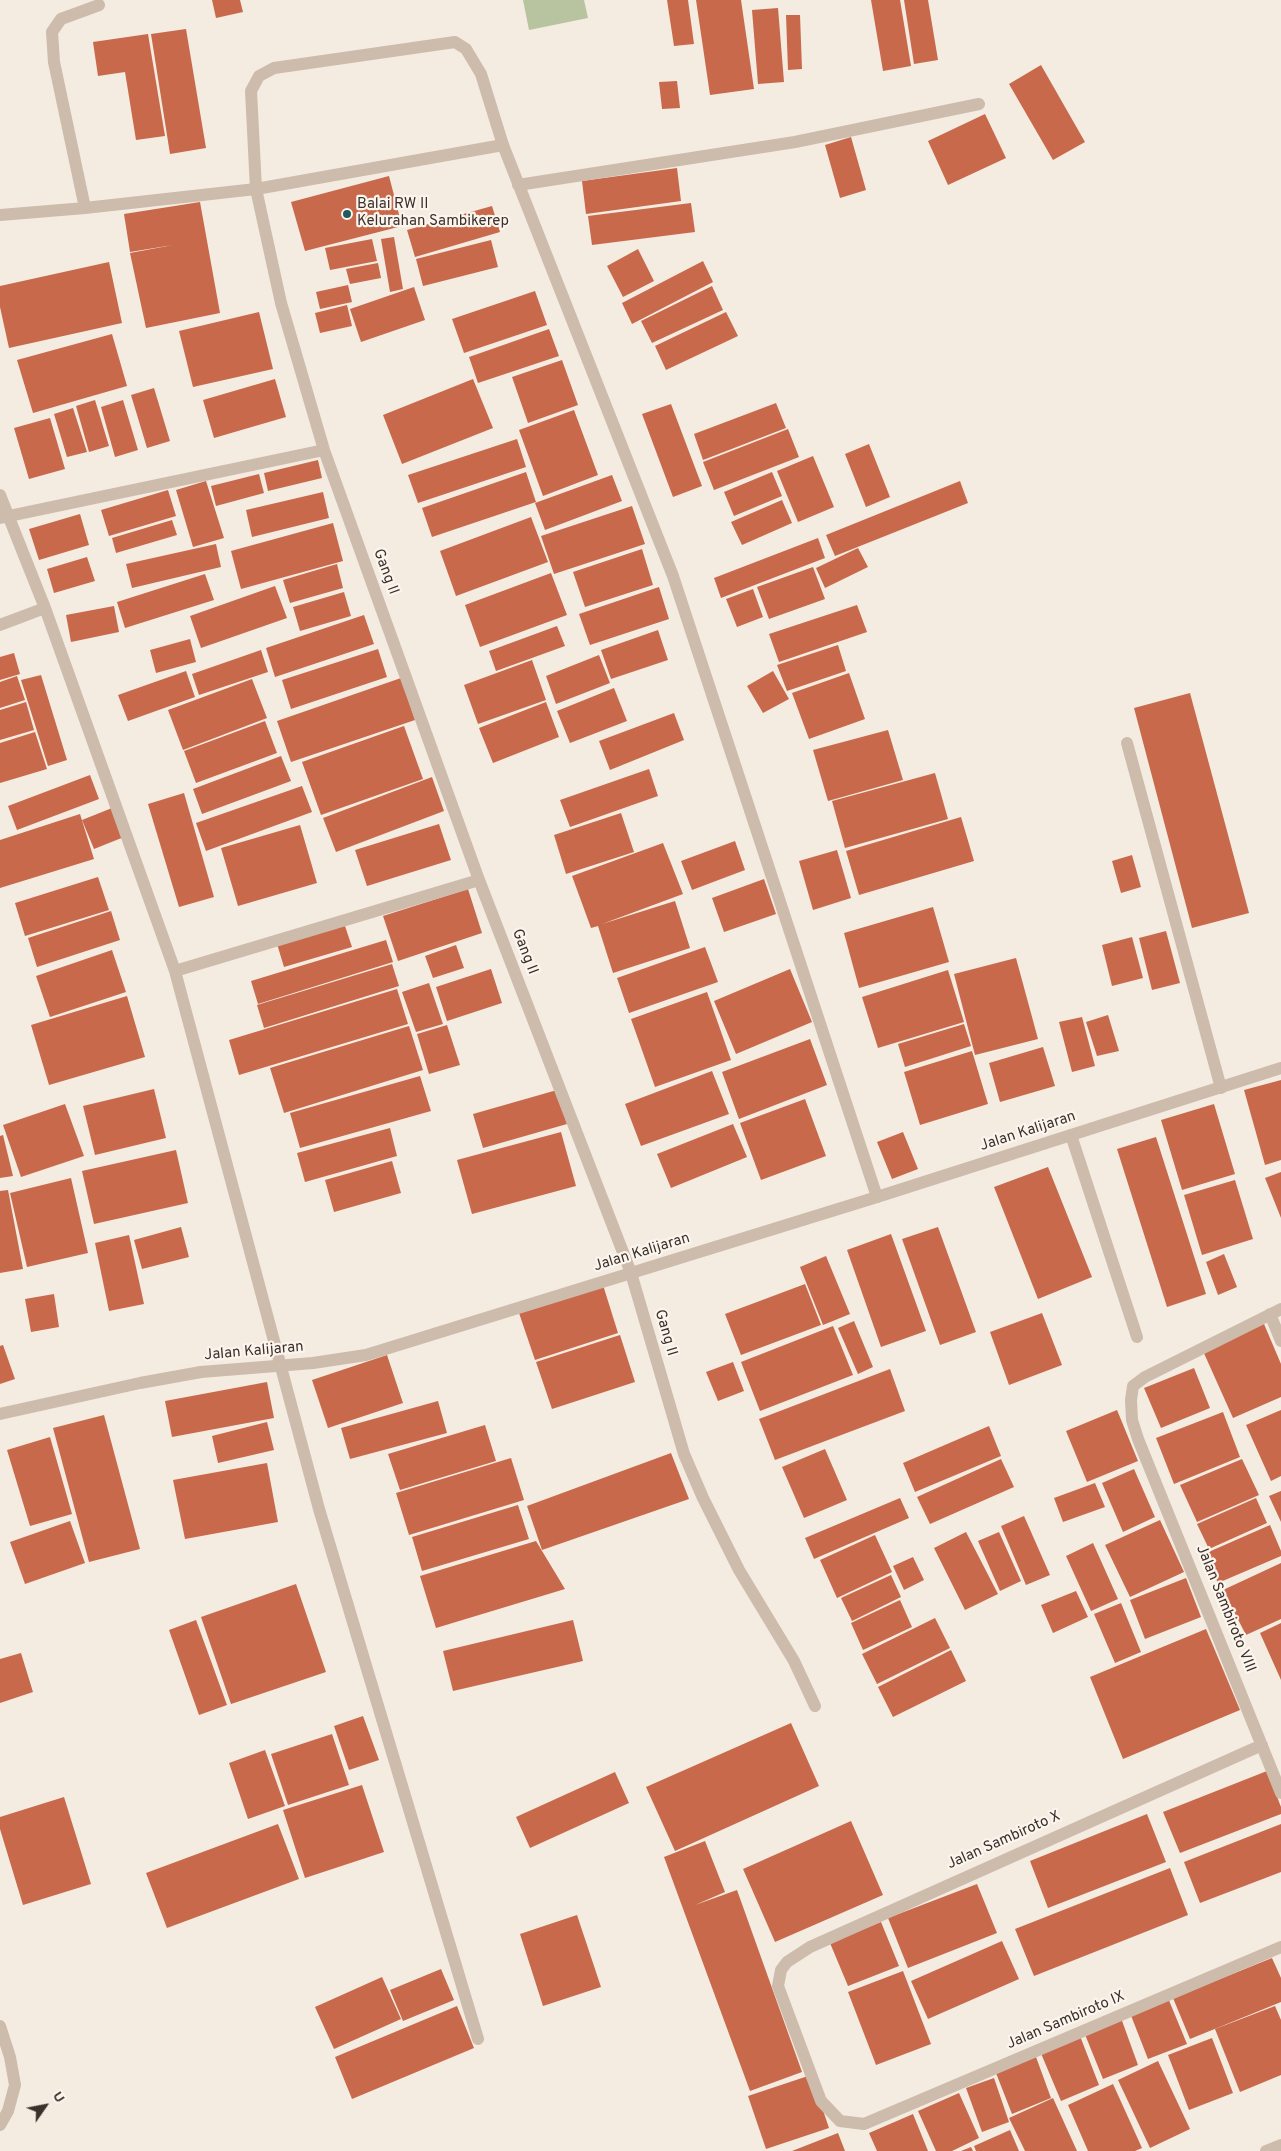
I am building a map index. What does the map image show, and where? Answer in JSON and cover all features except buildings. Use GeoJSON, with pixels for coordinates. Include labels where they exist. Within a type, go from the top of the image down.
{"type":"FeatureCollection","features":[{"type":"Feature","properties":{"kind":"street"},"geometry":{"type":"LineString","coordinates":[[85,208],[54,62],[52,32],[61,19],[99,5]]}},
{"type":"Feature","properties":{"kind":"street","name":"Gang II"},"geometry":{"type":"LineString","coordinates":[[503,145],[481,74],[466,49],[456,42],[274,68],[259,76],[251,91],[256,189],[281,303],[324,450],[479,880],[631,1273],[687,1463],[739,1570],[794,1661],[815,1706]]}},
{"type":"Feature","properties":{"kind":"street"},"geometry":{"type":"LineString","coordinates":[[518,185],[795,142],[979,104]]}},
{"type":"Feature","properties":{"kind":"street"},"geometry":{"type":"LineString","coordinates":[[0,215],[85,208],[256,189],[503,145],[672,576],[877,1197]]}},
{"type":"Feature","properties":{"kind":"street"},"geometry":{"type":"LineString","coordinates":[[4,517],[324,450]]}},
{"type":"Feature","properties":{"kind":"street"},"geometry":{"type":"LineString","coordinates":[[0,495],[4,517],[45,608],[175,971],[319,1509],[478,2039]]}},
{"type":"Feature","properties":{"kind":"street"},"geometry":{"type":"LineString","coordinates":[[0,625],[45,608]]}},
{"type":"Feature","properties":{"kind":"street"},"geometry":{"type":"LineString","coordinates":[[1127,743],[1221,1088]]}},
{"type":"Feature","properties":{"kind":"street"},"geometry":{"type":"LineString","coordinates":[[175,971],[479,880]]}},
{"type":"Feature","properties":{"kind":"street","name":"Jalan Kalijaran"},"geometry":{"type":"LineString","coordinates":[[0,1414],[140,1383],[201,1372],[313,1363],[366,1355],[877,1197],[1281,1068]]}},
{"type":"Feature","properties":{"kind":"street"},"geometry":{"type":"LineString","coordinates":[[1071,1135],[1138,1337]]}},
{"type":"Feature","properties":{"kind":"street"},"geometry":{"type":"LineString","coordinates":[[1275,1311],[1281,1341]]}},
{"type":"Feature","properties":{"kind":"street","name":"Jalan Sambiroto VIII"},"geometry":{"type":"LineString","coordinates":[[1275,1311],[1145,1377],[1133,1386],[1131,1400],[1132,1420],[1138,1439],[1281,1793]]}},
{"type":"Feature","properties":{"kind":"street","name":"Jalan Sambiroto X"},"geometry":{"type":"LineString","coordinates":[[864,2124],[840,2121],[832,2115],[821,2101],[778,1986],[781,1970],[787,1962],[810,1947],[1262,1745]]}},
{"type":"Feature","properties":{"kind":"street","name":"Jalan Sambiroto IX"},"geometry":{"type":"LineString","coordinates":[[864,2124],[1281,1947]]}},
{"type":"Feature","properties":{"kind":"street"},"geometry":{"type":"LineString","coordinates":[[0,2026],[10,2057],[15,2084],[8,2111],[0,2126]]}},
{"type":"Feature","properties":{"kind":"street"},"geometry":{"type":"LineString","coordinates":[[1266,2151],[1281,2145]]}},
{"type":"Feature","properties":{"kind":"green space"},"geometry":{"type":"Polygon","coordinates":[[[523,0],[584,0],[588,18],[529,30],[523,0]]]}},
{"type":"Feature","properties":{"kind":"place","name":"Balai RW II Kelurahan Sambikerep"},"geometry":{"type":"Point","coordinates":[347,214]}}]}
